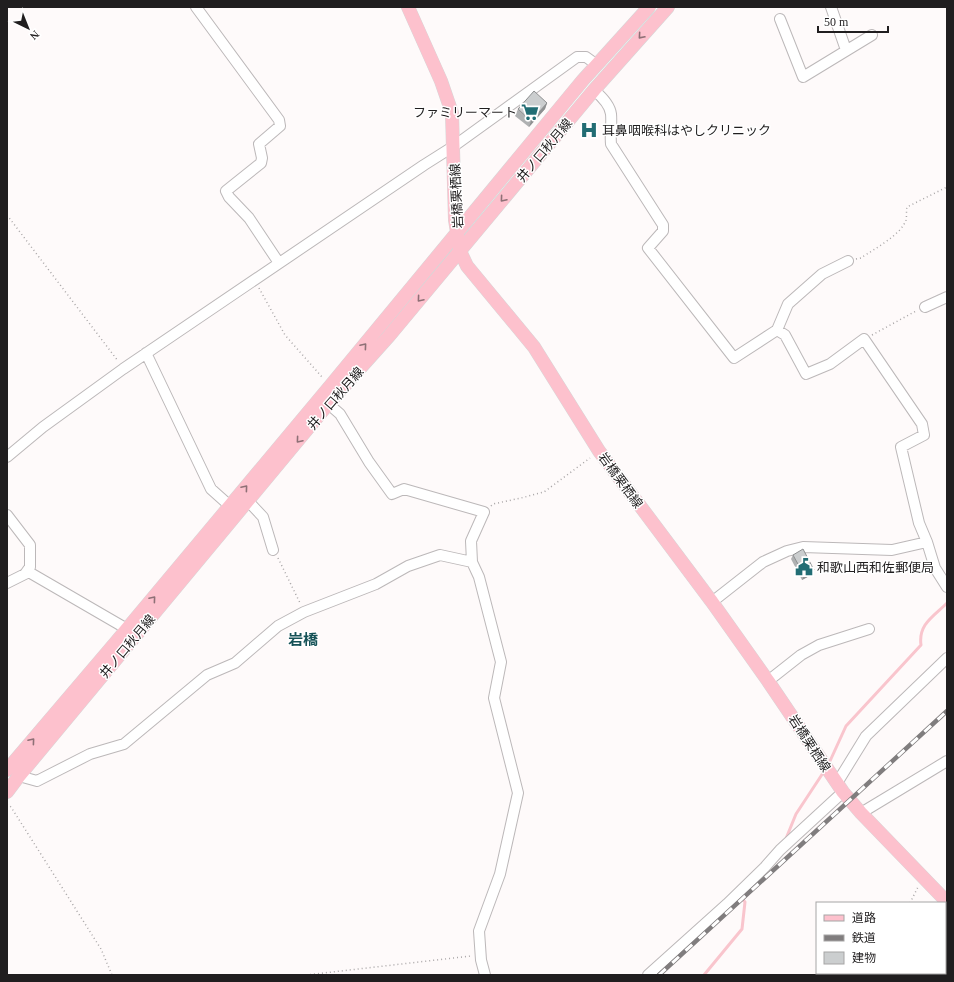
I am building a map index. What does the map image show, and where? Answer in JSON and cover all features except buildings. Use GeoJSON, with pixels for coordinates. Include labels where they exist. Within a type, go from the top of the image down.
{"type":"FeatureCollection","features":[{"type":"Feature","properties":{"kind":"main road","name":"岩橋栗栖線"},"geometry":{"type":"LineString","coordinates":[[408,7],[441,81],[452,113],[455,220],[460,251],[467,266],[534,348],[599,451],[712,602],[768,681],[840,788],[861,813],[947,902]]}},
{"type":"Feature","properties":{"kind":"main road","name":"井ノ口秋月線"},"geometry":{"type":"LineString","coordinates":[[13,773],[248,501],[325,400],[331,386],[596,65],[649,7]]}},
{"type":"Feature","properties":{"kind":"main road","name":"井ノ口秋月線"},"geometry":{"type":"LineString","coordinates":[[7,792],[13,773],[127,629],[230,506],[325,400],[389,336],[594,90],[668,7]]}},
{"type":"Feature","properties":{"kind":"street"},"geometry":{"type":"LineString","coordinates":[[196,7],[279,120],[280,126],[258,144],[262,158],[261,162],[226,191],[229,197],[249,218],[280,263]]}},
{"type":"Feature","properties":{"kind":"street"},"geometry":{"type":"LineString","coordinates":[[831,7],[846,50]]}},
{"type":"Feature","properties":{"kind":"street"},"geometry":{"type":"LineString","coordinates":[[780,19],[803,76],[872,35]]}},
{"type":"Feature","properties":{"kind":"street"},"geometry":{"type":"LineString","coordinates":[[7,457],[43,427],[146,353],[454,146],[577,57],[586,56],[596,65]]}},
{"type":"Feature","properties":{"kind":"street"},"geometry":{"type":"LineString","coordinates":[[594,90],[604,99],[611,112],[611,144],[663,225],[663,231],[648,248],[734,358],[778,330],[788,304],[822,274],[848,261]]}},
{"type":"Feature","properties":{"kind":"street"},"geometry":{"type":"LineString","coordinates":[[925,307],[947,297]]}},
{"type":"Feature","properties":{"kind":"street"},"geometry":{"type":"LineString","coordinates":[[778,330],[785,335],[806,374],[830,364],[864,339],[922,424],[924,435],[901,447],[919,522],[935,568],[947,586]]}},
{"type":"Feature","properties":{"kind":"street"},"geometry":{"type":"LineString","coordinates":[[146,353],[212,489],[230,506]]}},
{"type":"Feature","properties":{"kind":"street"},"geometry":{"type":"LineString","coordinates":[[325,400],[340,414],[369,462],[392,494],[404,489],[484,512],[472,541],[472,562],[479,577],[501,662],[494,698],[518,793],[500,874],[479,931],[485,975]]}},
{"type":"Feature","properties":{"kind":"street"},"geometry":{"type":"LineString","coordinates":[[248,501],[263,517],[273,550]]}},
{"type":"Feature","properties":{"kind":"street"},"geometry":{"type":"LineString","coordinates":[[7,515],[30,545],[30,567],[25,574],[7,583]]}},
{"type":"Feature","properties":{"kind":"street"},"geometry":{"type":"LineString","coordinates":[[712,602],[763,562],[787,551],[803,547],[892,550],[927,542]]}},
{"type":"Feature","properties":{"kind":"street"},"geometry":{"type":"LineString","coordinates":[[13,773],[36,781],[90,754],[124,744],[207,674],[235,663],[278,626],[304,612],[376,584],[408,566],[440,555],[472,562]]}},
{"type":"Feature","properties":{"kind":"street"},"geometry":{"type":"LineString","coordinates":[[27,571],[127,629]]}},
{"type":"Feature","properties":{"kind":"street"},"geometry":{"type":"LineString","coordinates":[[768,681],[801,656],[819,645],[869,629]]}},
{"type":"Feature","properties":{"kind":"street"},"geometry":{"type":"LineString","coordinates":[[648,975],[727,904],[840,788],[866,736],[947,658]]}},
{"type":"Feature","properties":{"kind":"street"},"geometry":{"type":"LineString","coordinates":[[861,813],[947,761]]}},
{"type":"Feature","properties":{"kind":"path"},"geometry":{"type":"LineString","coordinates":[[848,261],[861,258],[902,228],[906,220],[907,207],[947,187]]}},
{"type":"Feature","properties":{"kind":"path"},"geometry":{"type":"LineString","coordinates":[[7,214],[124,369]]}},
{"type":"Feature","properties":{"kind":"path"},"geometry":{"type":"LineString","coordinates":[[254,280],[285,335],[331,386]]}},
{"type":"Feature","properties":{"kind":"path"},"geometry":{"type":"LineString","coordinates":[[864,339],[925,307]]}},
{"type":"Feature","properties":{"kind":"path"},"geometry":{"type":"LineString","coordinates":[[484,512],[493,504],[544,492],[599,451]]}},
{"type":"Feature","properties":{"kind":"path"},"geometry":{"type":"LineString","coordinates":[[273,550],[304,612]]}},
{"type":"Feature","properties":{"kind":"path"},"geometry":{"type":"LineString","coordinates":[[7,804],[11,807],[101,949],[112,975]]}},
{"type":"Feature","properties":{"kind":"path"},"geometry":{"type":"LineString","coordinates":[[910,902],[923,876]]}},
{"type":"Feature","properties":{"kind":"path"},"geometry":{"type":"LineString","coordinates":[[306,975],[481,954]]}},
{"type":"Feature","properties":{"kind":"waterway"},"geometry":{"type":"LineString","coordinates":[[830,761],[846,726],[921,645],[924,626],[932,616],[947,603]]}},
{"type":"Feature","properties":{"kind":"waterway"},"geometry":{"type":"LineString","coordinates":[[785,841],[796,814],[823,773]]}},
{"type":"Feature","properties":{"kind":"waterway"},"geometry":{"type":"LineString","coordinates":[[704,975],[742,929],[745,902],[739,895]]}},
{"type":"Feature","properties":{"kind":"railway"},"geometry":{"type":"LineString","coordinates":[[659,975],[947,711]]}},
{"type":"Feature","properties":{"kind":"place","name":"ファミリーマート"},"geometry":{"type":"Point","coordinates":[530,112]}},
{"type":"Feature","properties":{"kind":"place","name":"耳鼻咽喉科はやしクリニック"},"geometry":{"type":"Point","coordinates":[589,130]}},
{"type":"Feature","properties":{"kind":"place","name":"和歌山西和佐郵便局"},"geometry":{"type":"Point","coordinates":[804,567]}},
{"type":"Feature","properties":{"kind":"district","name":"岩橋"},"geometry":{"type":"Point","coordinates":[303,640]}}]}
